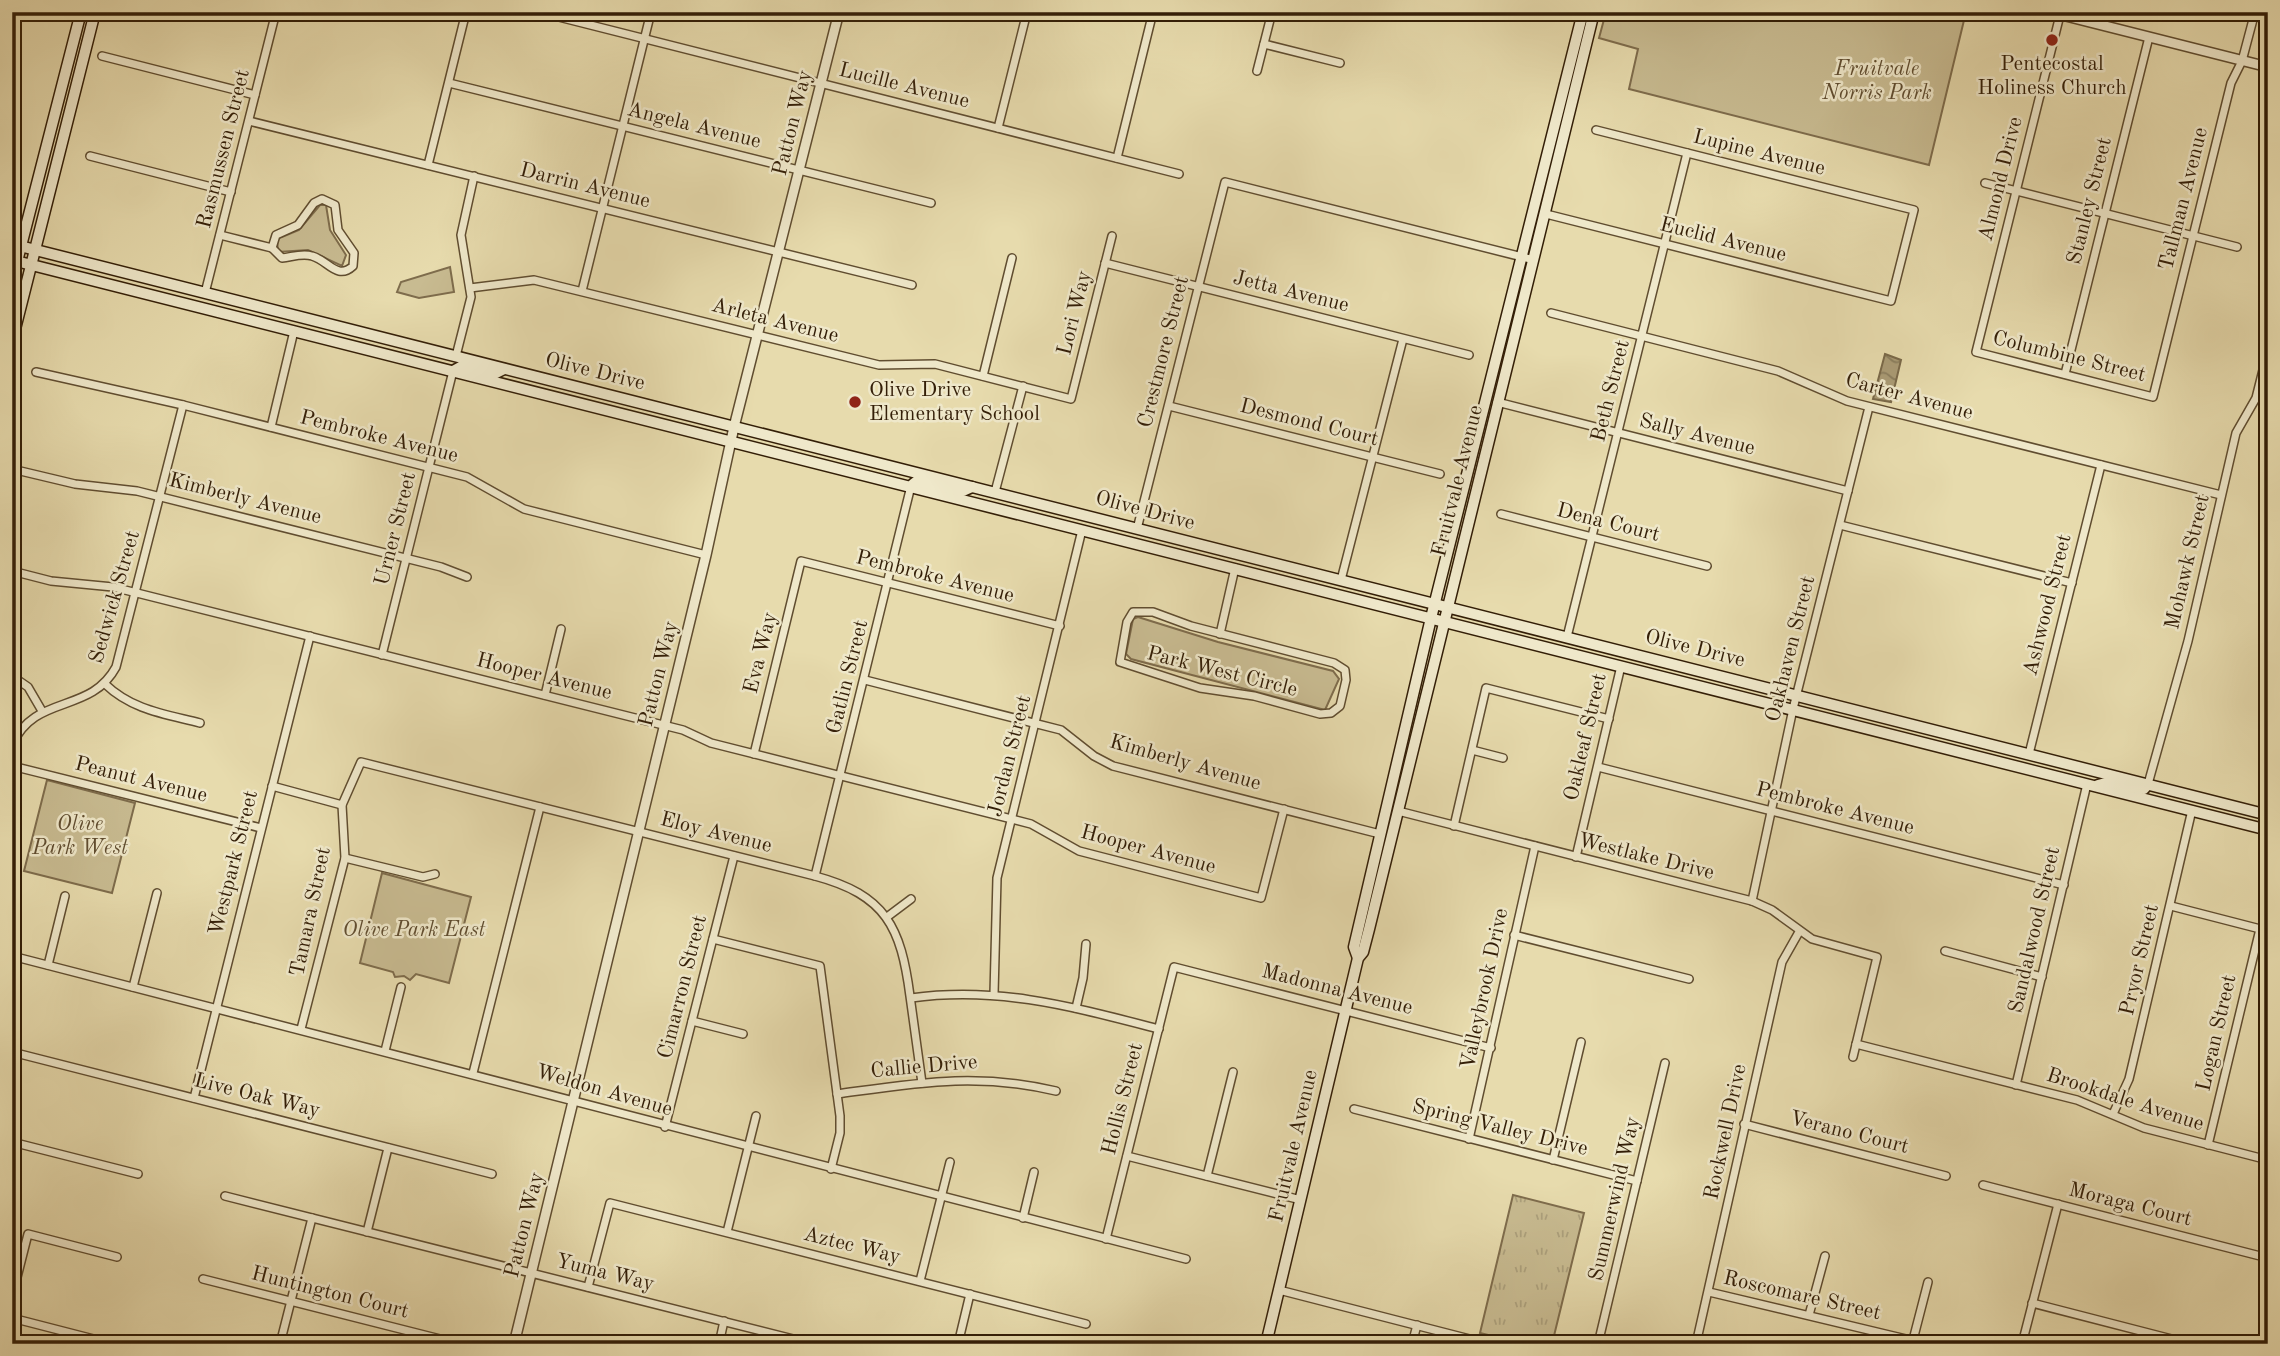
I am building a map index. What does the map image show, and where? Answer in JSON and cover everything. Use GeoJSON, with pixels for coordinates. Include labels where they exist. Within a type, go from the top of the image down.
{"type":"FeatureCollection","features":[{"type":"Feature","properties":{"kind":"main road"},"geometry":{"type":"LineString","coordinates":[[12,281],[16,245],[81,12]]}},
{"type":"Feature","properties":{"kind":"main road"},"geometry":{"type":"LineString","coordinates":[[12,341],[94,12]]}},
{"type":"Feature","properties":{"kind":"main road","name":"Fruitvale Avenue"},"geometry":{"type":"LineString","coordinates":[[1358,958],[1354,947],[1434,603],[1583,12]]}},
{"type":"Feature","properties":{"kind":"main road","name":"Fruitvale Avenue"},"geometry":{"type":"LineString","coordinates":[[1266,1344],[1358,958],[1363,952],[1384,868],[1446,606],[1546,214],[1594,12]]}},
{"type":"Feature","properties":{"kind":"main road"},"geometry":{"type":"LineString","coordinates":[[1572,54],[1585,57]]}},
{"type":"Feature","properties":{"kind":"main road","name":"Olive Drive"},"geometry":{"type":"LineString","coordinates":[[16,245],[2268,815]]}},
{"type":"Feature","properties":{"kind":"main road","name":"Olive Drive"},"geometry":{"type":"LineString","coordinates":[[14,260],[2268,830]]}},
{"type":"Feature","properties":{"kind":"main road"},"geometry":{"type":"LineString","coordinates":[[154,295],[198,298],[205,293]]}},
{"type":"Feature","properties":{"kind":"main road"},"geometry":{"type":"LineString","coordinates":[[294,331],[302,325],[350,330]]}},
{"type":"Feature","properties":{"kind":"main road"},"geometry":{"type":"LineString","coordinates":[[401,358],[450,362],[456,356]]}},
{"type":"Feature","properties":{"kind":"main road"},"geometry":{"type":"LineString","coordinates":[[453,371],[462,366],[495,374],[505,369]]}},
{"type":"Feature","properties":{"kind":"main road"},"geometry":{"type":"LineString","coordinates":[[911,486],[917,481],[963,491],[973,487]]}},
{"type":"Feature","properties":{"kind":"main road"},"geometry":{"type":"LineString","coordinates":[[1082,530],[1131,532],[1137,529]]}},
{"type":"Feature","properties":{"kind":"main road"},"geometry":{"type":"LineString","coordinates":[[1235,568],[1243,563],[1284,567]]}},
{"type":"Feature","properties":{"kind":"main road"},"geometry":{"type":"LineString","coordinates":[[2091,785],[2109,782],[2144,789],[2148,784]]}},
{"type":"Feature","properties":{"kind":"main road"},"geometry":{"type":"LineString","coordinates":[[1380,834],[1384,840],[1384,868]]}},
{"type":"Feature","properties":{"kind":"street","name":"Rasmussen Street"},"geometry":{"type":"LineString","coordinates":[[205,293],[276,12]]}},
{"type":"Feature","properties":{"kind":"street"},"geometry":{"type":"LineString","coordinates":[[428,165],[466,12]]}},
{"type":"Feature","properties":{"kind":"street","name":"Lucille Avenue"},"geometry":{"type":"LineString","coordinates":[[539,12],[1179,174]]}},
{"type":"Feature","properties":{"kind":"street"},"geometry":{"type":"LineString","coordinates":[[582,291],[651,12]]}},
{"type":"Feature","properties":{"kind":"street","name":"Patton Way"},"geometry":{"type":"LineString","coordinates":[[513,1344],[706,555],[734,427],[839,12]]}},
{"type":"Feature","properties":{"kind":"street"},"geometry":{"type":"LineString","coordinates":[[998,128],[1027,12]]}},
{"type":"Feature","properties":{"kind":"street"},"geometry":{"type":"LineString","coordinates":[[1117,158],[1153,12]]}},
{"type":"Feature","properties":{"kind":"street"},"geometry":{"type":"LineString","coordinates":[[1257,71],[1272,12]]}},
{"type":"Feature","properties":{"kind":"street","name":"Tallman Avenue"},"geometry":{"type":"LineString","coordinates":[[2153,397],[2231,83],[2242,61],[2255,12]]}},
{"type":"Feature","properties":{"kind":"street"},"geometry":{"type":"LineString","coordinates":[[2055,13],[2268,67]]}},
{"type":"Feature","properties":{"kind":"street","name":"Almond Drive"},"geometry":{"type":"LineString","coordinates":[[1976,352],[2016,192],[2055,13]]}},
{"type":"Feature","properties":{"kind":"street","name":"Stanley Street"},"geometry":{"type":"LineString","coordinates":[[2065,374],[2148,37]]}},
{"type":"Feature","properties":{"kind":"street"},"geometry":{"type":"LineString","coordinates":[[1264,44],[1339,63]]}},
{"type":"Feature","properties":{"kind":"street"},"geometry":{"type":"LineString","coordinates":[[102,56],[255,95]]}},
{"type":"Feature","properties":{"kind":"street","name":"Angela Avenue"},"geometry":{"type":"LineString","coordinates":[[449,83],[931,203]]}},
{"type":"Feature","properties":{"kind":"street","name":"Darrin Avenue"},"geometry":{"type":"LineString","coordinates":[[249,121],[912,285]]}},
{"type":"Feature","properties":{"kind":"street","name":"Lupine Avenue"},"geometry":{"type":"LineString","coordinates":[[1596,130],[1914,210],[1891,301]]}},
{"type":"Feature","properties":{"kind":"street","name":"Beth Street"},"geometry":{"type":"LineString","coordinates":[[1566,637],[1688,153]]}},
{"type":"Feature","properties":{"kind":"street"},"geometry":{"type":"LineString","coordinates":[[90,156],[231,192]]}},
{"type":"Feature","properties":{"kind":"street"},"geometry":{"type":"LineString","coordinates":[[456,356],[469,309],[470,288],[461,235],[474,176]]}},
{"type":"Feature","properties":{"kind":"street","name":"Crestmore Street"},"geometry":{"type":"LineString","coordinates":[[1137,529],[1225,182],[1522,257]]}},
{"type":"Feature","properties":{"kind":"street"},"geometry":{"type":"LineString","coordinates":[[1985,183],[2236,247]]}},
{"type":"Feature","properties":{"kind":"street"},"geometry":{"type":"LineString","coordinates":[[220,235],[272,248],[282,258],[313,256],[341,272],[350,269],[355,262],[354,253],[338,230],[335,205],[324,199],[314,203],[298,225],[276,235],[272,248]]}},
{"type":"Feature","properties":{"kind":"street","name":"Euclid Avenue"},"geometry":{"type":"LineString","coordinates":[[1546,214],[1891,301]]}},
{"type":"Feature","properties":{"kind":"street","name":"Lori Way"},"geometry":{"type":"LineString","coordinates":[[1071,399],[1112,236]]}},
{"type":"Feature","properties":{"kind":"street"},"geometry":{"type":"LineString","coordinates":[[1522,257],[1534,260]]}},
{"type":"Feature","properties":{"kind":"street"},"geometry":{"type":"LineString","coordinates":[[983,376],[1013,258]]}},
{"type":"Feature","properties":{"kind":"street","name":"Jetta Avenue"},"geometry":{"type":"LineString","coordinates":[[1105,263],[1469,355]]}},
{"type":"Feature","properties":{"kind":"street","name":"Arleta Avenue"},"geometry":{"type":"LineString","coordinates":[[470,288],[524,279],[879,365],[925,363],[1071,399]]}},
{"type":"Feature","properties":{"kind":"street","name":"Carter Avenue"},"geometry":{"type":"LineString","coordinates":[[1551,313],[1778,371],[1832,395],[1869,407],[2221,495]]}},
{"type":"Feature","properties":{"kind":"street"},"geometry":{"type":"LineString","coordinates":[[271,427],[294,331]]}},
{"type":"Feature","properties":{"kind":"street"},"geometry":{"type":"LineString","coordinates":[[1341,580],[1403,338]]}},
{"type":"Feature","properties":{"kind":"street","name":"Columbine Street"},"geometry":{"type":"LineString","coordinates":[[1976,352],[2153,397]]}},
{"type":"Feature","properties":{"kind":"street","name":"Mohawk Street"},"geometry":{"type":"LineString","coordinates":[[2148,784],[2188,641],[2236,433],[2256,398],[2268,352]]}},
{"type":"Feature","properties":{"kind":"street","name":"Urner Street"},"geometry":{"type":"LineString","coordinates":[[383,654],[453,371]]}},
{"type":"Feature","properties":{"kind":"street","name":"Pembroke Avenue"},"geometry":{"type":"LineString","coordinates":[[36,372],[183,405],[430,467],[478,481],[524,509],[706,555]]}},
{"type":"Feature","properties":{"kind":"street"},"geometry":{"type":"LineString","coordinates":[[995,492],[1023,386]]}},
{"type":"Feature","properties":{"kind":"street","name":"Sally Avenue"},"geometry":{"type":"LineString","coordinates":[[1497,402],[1848,491]]}},
{"type":"Feature","properties":{"kind":"street","name":"Sedwick Street"},"geometry":{"type":"LineString","coordinates":[[12,745],[27,722],[42,711],[82,699],[105,684],[120,658],[183,405]]}},
{"type":"Feature","properties":{"kind":"street","name":"Desmond Court"},"geometry":{"type":"LineString","coordinates":[[1169,406],[1440,474]]}},
{"type":"Feature","properties":{"kind":"street","name":"Oakhaven Street"},"geometry":{"type":"LineString","coordinates":[[1752,901],[1793,709],[1869,407]]}},
{"type":"Feature","properties":{"kind":"street","name":"Ashwood Street"},"geometry":{"type":"LineString","coordinates":[[2029,754],[2101,465]]}},
{"type":"Feature","properties":{"kind":"street","name":"Kimberly Avenue"},"geometry":{"type":"LineString","coordinates":[[12,469],[75,484],[120,488],[160,496],[407,558],[467,577]]}},
{"type":"Feature","properties":{"kind":"street","name":"Gatlin Street"},"geometry":{"type":"LineString","coordinates":[[815,876],[911,486]]}},
{"type":"Feature","properties":{"kind":"street","name":"Dena Court"},"geometry":{"type":"LineString","coordinates":[[1501,514],[1707,566]]}},
{"type":"Feature","properties":{"kind":"street"},"geometry":{"type":"LineString","coordinates":[[1840,524],[2072,583]]}},
{"type":"Feature","properties":{"kind":"street","name":"Jordan Street"},"geometry":{"type":"LineString","coordinates":[[994,994],[996,887],[1082,530]]}},
{"type":"Feature","properties":{"kind":"street","name":"Pembroke Avenue"},"geometry":{"type":"LineString","coordinates":[[801,561],[1060,626]]}},
{"type":"Feature","properties":{"kind":"street","name":"Eva Way"},"geometry":{"type":"LineString","coordinates":[[754,754],[801,561]]}},
{"type":"Feature","properties":{"kind":"street"},"geometry":{"type":"LineString","coordinates":[[1220,634],[1235,568]]}},
{"type":"Feature","properties":{"kind":"street","name":"Hooper Avenue"},"geometry":{"type":"LineString","coordinates":[[12,571],[51,581],[96,584],[136,593],[664,726],[754,754],[1012,819],[1040,828],[1079,851],[1261,898],[1284,809]]}},
{"type":"Feature","properties":{"kind":"street","name":"Park West Circle"},"geometry":{"type":"LineString","coordinates":[[1133,612],[1153,612],[1220,634],[1334,663],[1345,670],[1346,680],[1340,706],[1331,713],[1320,714],[1254,696],[1200,688],[1120,662],[1127,622],[1133,612]]}},
{"type":"Feature","properties":{"kind":"street"},"geometry":{"type":"LineString","coordinates":[[545,695],[561,629]]}},
{"type":"Feature","properties":{"kind":"street","name":"Westpark Street"},"geometry":{"type":"LineString","coordinates":[[194,1098],[310,636]]}},
{"type":"Feature","properties":{"kind":"street","name":"Oakleaf Street"},"geometry":{"type":"LineString","coordinates":[[1576,857],[1621,666]]}},
{"type":"Feature","properties":{"kind":"street"},"geometry":{"type":"LineString","coordinates":[[12,676],[27,687],[42,711]]}},
{"type":"Feature","properties":{"kind":"street","name":"Kimberly Avenue"},"geometry":{"type":"LineString","coordinates":[[865,680],[1036,723],[1071,735],[1094,756],[1113,766],[1380,834]]}},
{"type":"Feature","properties":{"kind":"street"},"geometry":{"type":"LineString","coordinates":[[105,684],[121,699],[138,708],[200,723]]}},
{"type":"Feature","properties":{"kind":"street"},"geometry":{"type":"LineString","coordinates":[[1454,825],[1486,688],[1609,719]]}},
{"type":"Feature","properties":{"kind":"street"},"geometry":{"type":"LineString","coordinates":[[1472,751],[1503,758]]}},
{"type":"Feature","properties":{"kind":"street","name":"Eloy Avenue"},"geometry":{"type":"LineString","coordinates":[[361,762],[815,876],[860,892],[887,917],[901,944],[922,1083]]}},
{"type":"Feature","properties":{"kind":"street","name":"Tamara Street"},"geometry":{"type":"LineString","coordinates":[[301,1029],[345,858],[342,805],[361,762]]}},
{"type":"Feature","properties":{"kind":"street","name":"Peanut Avenue"},"geometry":{"type":"LineString","coordinates":[[12,765],[261,828]]}},
{"type":"Feature","properties":{"kind":"street","name":"Pembroke Avenue"},"geometry":{"type":"LineString","coordinates":[[1598,767],[2064,885]]}},
{"type":"Feature","properties":{"kind":"street","name":"Sandalwood Street"},"geometry":{"type":"LineString","coordinates":[[2016,1085],[2091,785]]}},
{"type":"Feature","properties":{"kind":"street"},"geometry":{"type":"LineString","coordinates":[[272,786],[342,805]]}},
{"type":"Feature","properties":{"kind":"street"},"geometry":{"type":"LineString","coordinates":[[473,1073],[540,807]]}},
{"type":"Feature","properties":{"kind":"street","name":"Pryor Street"},"geometry":{"type":"LineString","coordinates":[[2113,1114],[2129,1079],[2192,810]]}},
{"type":"Feature","properties":{"kind":"street","name":"Westlake Drive"},"geometry":{"type":"LineString","coordinates":[[1398,811],[1752,901],[1772,910],[1799,932],[1822,943],[1877,957],[1856,1044]]}},
{"type":"Feature","properties":{"kind":"street","name":"Valleybrook Drive"},"geometry":{"type":"LineString","coordinates":[[1469,1139],[1535,846]]}},
{"type":"Feature","properties":{"kind":"street","name":"Cimarron Street"},"geometry":{"type":"LineString","coordinates":[[665,1127],[734,856]]}},
{"type":"Feature","properties":{"kind":"street"},"geometry":{"type":"LineString","coordinates":[[345,858],[423,877],[435,874]]}},
{"type":"Feature","properties":{"kind":"street"},"geometry":{"type":"LineString","coordinates":[[133,987],[157,893]]}},
{"type":"Feature","properties":{"kind":"street"},"geometry":{"type":"LineString","coordinates":[[48,965],[65,896]]}},
{"type":"Feature","properties":{"kind":"street"},"geometry":{"type":"LineString","coordinates":[[887,917],[911,899]]}},
{"type":"Feature","properties":{"kind":"street"},"geometry":{"type":"LineString","coordinates":[[2171,906],[2264,930]]}},
{"type":"Feature","properties":{"kind":"street","name":"Logan Street"},"geometry":{"type":"LineString","coordinates":[[2208,1145],[2264,930]]}},
{"type":"Feature","properties":{"kind":"street","name":"Rockwell Drive"},"geometry":{"type":"LineString","coordinates":[[1696,1344],[1782,962],[1799,932]]}},
{"type":"Feature","properties":{"kind":"street"},"geometry":{"type":"LineString","coordinates":[[1514,935],[1689,979]]}},
{"type":"Feature","properties":{"kind":"street"},"geometry":{"type":"LineString","coordinates":[[713,939],[820,965],[841,1125],[831,1169]]}},
{"type":"Feature","properties":{"kind":"street"},"geometry":{"type":"LineString","coordinates":[[1076,1008],[1083,978],[1086,944]]}},
{"type":"Feature","properties":{"kind":"street"},"geometry":{"type":"LineString","coordinates":[[1945,951],[2042,976]]}},
{"type":"Feature","properties":{"kind":"street","name":"Weldon Avenue"},"geometry":{"type":"LineString","coordinates":[[12,956],[573,1098],[611,1113],[1186,1259]]}},
{"type":"Feature","properties":{"kind":"street","name":"Madonna Avenue"},"geometry":{"type":"LineString","coordinates":[[1174,967],[1491,1048]]}},
{"type":"Feature","properties":{"kind":"street","name":"Hollis Street"},"geometry":{"type":"LineString","coordinates":[[1105,1239],[1174,967]]}},
{"type":"Feature","properties":{"kind":"street"},"geometry":{"type":"LineString","coordinates":[[385,1051],[401,987]]}},
{"type":"Feature","properties":{"kind":"street"},"geometry":{"type":"LineString","coordinates":[[911,998],[994,994],[1076,1008],[1159,1029]]}},
{"type":"Feature","properties":{"kind":"street"},"geometry":{"type":"LineString","coordinates":[[692,1021],[743,1034]]}},
{"type":"Feature","properties":{"kind":"street"},"geometry":{"type":"LineString","coordinates":[[1553,1160],[1581,1042]]}},
{"type":"Feature","properties":{"kind":"street"},"geometry":{"type":"LineString","coordinates":[[1853,1057],[1856,1044]]}},
{"type":"Feature","properties":{"kind":"street","name":"Brookdale Avenue"},"geometry":{"type":"LineString","coordinates":[[1856,1044],[2087,1102],[2144,1128],[2268,1160]]}},
{"type":"Feature","properties":{"kind":"street","name":"Live Oak Way"},"geometry":{"type":"LineString","coordinates":[[12,1052],[492,1174]]}},
{"type":"Feature","properties":{"kind":"street","name":"Summerwind Way"},"geometry":{"type":"LineString","coordinates":[[1598,1344],[1665,1063]]}},
{"type":"Feature","properties":{"kind":"street"},"geometry":{"type":"LineString","coordinates":[[1207,1176],[1233,1072]]}},
{"type":"Feature","properties":{"kind":"street","name":"Callie Drive"},"geometry":{"type":"LineString","coordinates":[[837,1094],[922,1083],[988,1079],[1056,1091]]}},
{"type":"Feature","properties":{"kind":"street","name":"Spring Valley Drive"},"geometry":{"type":"LineString","coordinates":[[1354,1110],[1637,1181]]}},
{"type":"Feature","properties":{"kind":"street"},"geometry":{"type":"LineString","coordinates":[[727,1233],[756,1116]]}},
{"type":"Feature","properties":{"kind":"street","name":"Verano Court"},"geometry":{"type":"LineString","coordinates":[[1744,1124],[1946,1176]]}},
{"type":"Feature","properties":{"kind":"street"},"geometry":{"type":"LineString","coordinates":[[12,1142],[138,1174]]}},
{"type":"Feature","properties":{"kind":"street"},"geometry":{"type":"LineString","coordinates":[[366,1232],[388,1148]]}},
{"type":"Feature","properties":{"kind":"street"},"geometry":{"type":"LineString","coordinates":[[1127,1156],[1301,1200]]}},
{"type":"Feature","properties":{"kind":"street"},"geometry":{"type":"LineString","coordinates":[[920,1281],[950,1162]]}},
{"type":"Feature","properties":{"kind":"street"},"geometry":{"type":"LineString","coordinates":[[1023,1218],[1034,1172]]}},
{"type":"Feature","properties":{"kind":"street","name":"Moraga Court"},"geometry":{"type":"LineString","coordinates":[[1983,1185],[2268,1258]]}},
{"type":"Feature","properties":{"kind":"street","name":"Yuma Way"},"geometry":{"type":"LineString","coordinates":[[225,1196],[813,1344]]}},
{"type":"Feature","properties":{"kind":"street","name":"Aztec Way"},"geometry":{"type":"LineString","coordinates":[[588,1287],[610,1203],[1086,1324]]}},
{"type":"Feature","properties":{"kind":"street"},"geometry":{"type":"LineString","coordinates":[[2022,1344],[2058,1204]]}},
{"type":"Feature","properties":{"kind":"street"},"geometry":{"type":"LineString","coordinates":[[280,1344],[312,1218]]}},
{"type":"Feature","properties":{"kind":"street"},"geometry":{"type":"LineString","coordinates":[[12,1297],[28,1234],[117,1256]]}},
{"type":"Feature","properties":{"kind":"street"},"geometry":{"type":"LineString","coordinates":[[1810,1315],[1825,1256]]}},
{"type":"Feature","properties":{"kind":"street","name":"Huntington Court"},"geometry":{"type":"LineString","coordinates":[[204,1279],[448,1341]]}},
{"type":"Feature","properties":{"kind":"street"},"geometry":{"type":"LineString","coordinates":[[1913,1340],[1927,1282]]}},
{"type":"Feature","properties":{"kind":"street"},"geometry":{"type":"LineString","coordinates":[[1279,1290],[1489,1344]]}},
{"type":"Feature","properties":{"kind":"street","name":"Roscomare Street"},"geometry":{"type":"LineString","coordinates":[[1709,1292],[1927,1344]]}},
{"type":"Feature","properties":{"kind":"street"},"geometry":{"type":"LineString","coordinates":[[958,1344],[970,1294]]}},
{"type":"Feature","properties":{"kind":"street"},"geometry":{"type":"LineString","coordinates":[[2032,1303],[2191,1344]]}},
{"type":"Feature","properties":{"kind":"street"},"geometry":{"type":"LineString","coordinates":[[12,1318],[113,1344]]}},
{"type":"Feature","properties":{"kind":"street"},"geometry":{"type":"LineString","coordinates":[[719,1344],[724,1321]]}},
{"type":"Feature","properties":{"kind":"street"},"geometry":{"type":"LineString","coordinates":[[1412,1344],[1417,1325]]}},
{"type":"Feature","properties":{"kind":"green space","name":"Fruitvale Norris Park"},"geometry":{"type":"Polygon","coordinates":[[[1606,12],[1966,12],[1929,165],[1629,89],[1638,49],[1599,38],[1606,12]]]}},
{"type":"Feature","properties":{"kind":"green space"},"geometry":{"type":"Polygon","coordinates":[[[320,205],[326,205],[330,230],[346,255],[342,266],[308,250],[278,252],[277,239],[299,230],[320,205]]]}},
{"type":"Feature","properties":{"kind":"green space"},"geometry":{"type":"Polygon","coordinates":[[[450,267],[454,292],[419,298],[397,292],[401,282],[450,267]]]}},
{"type":"Feature","properties":{"kind":"green space"},"geometry":{"type":"Polygon","coordinates":[[[1138,617],[1218,642],[1333,671],[1339,679],[1325,710],[1131,659],[1126,654],[1133,619],[1138,617]]]}},
{"type":"Feature","properties":{"kind":"green space","name":"Olive Park West"},"geometry":{"type":"Polygon","coordinates":[[[47,780],[135,803],[112,893],[24,871],[47,780]]]}},
{"type":"Feature","properties":{"kind":"green space","name":"Olive Park East"},"geometry":{"type":"Polygon","coordinates":[[[382,873],[471,897],[449,983],[416,974],[410,980],[404,976],[395,977],[393,972],[360,963],[382,873]]]}},
{"type":"Feature","properties":{"kind":"green space"},"geometry":{"type":"Polygon","coordinates":[[[1513,1195],[1584,1213],[1552,1344],[1525,1344],[1480,1333],[1513,1195]]]}},
{"type":"Feature","properties":{"kind":"water"},"geometry":{"type":"Polygon","coordinates":[[[1885,354],[1901,360],[1891,402],[1873,399],[1885,354]]]}},
{"type":"Feature","properties":{"kind":"place","name":"Pentecostal Holiness Church"},"geometry":{"type":"Point","coordinates":[2052,40]}},
{"type":"Feature","properties":{"kind":"place","name":"Olive Drive Elementary School"},"geometry":{"type":"Point","coordinates":[855,402]}}]}
